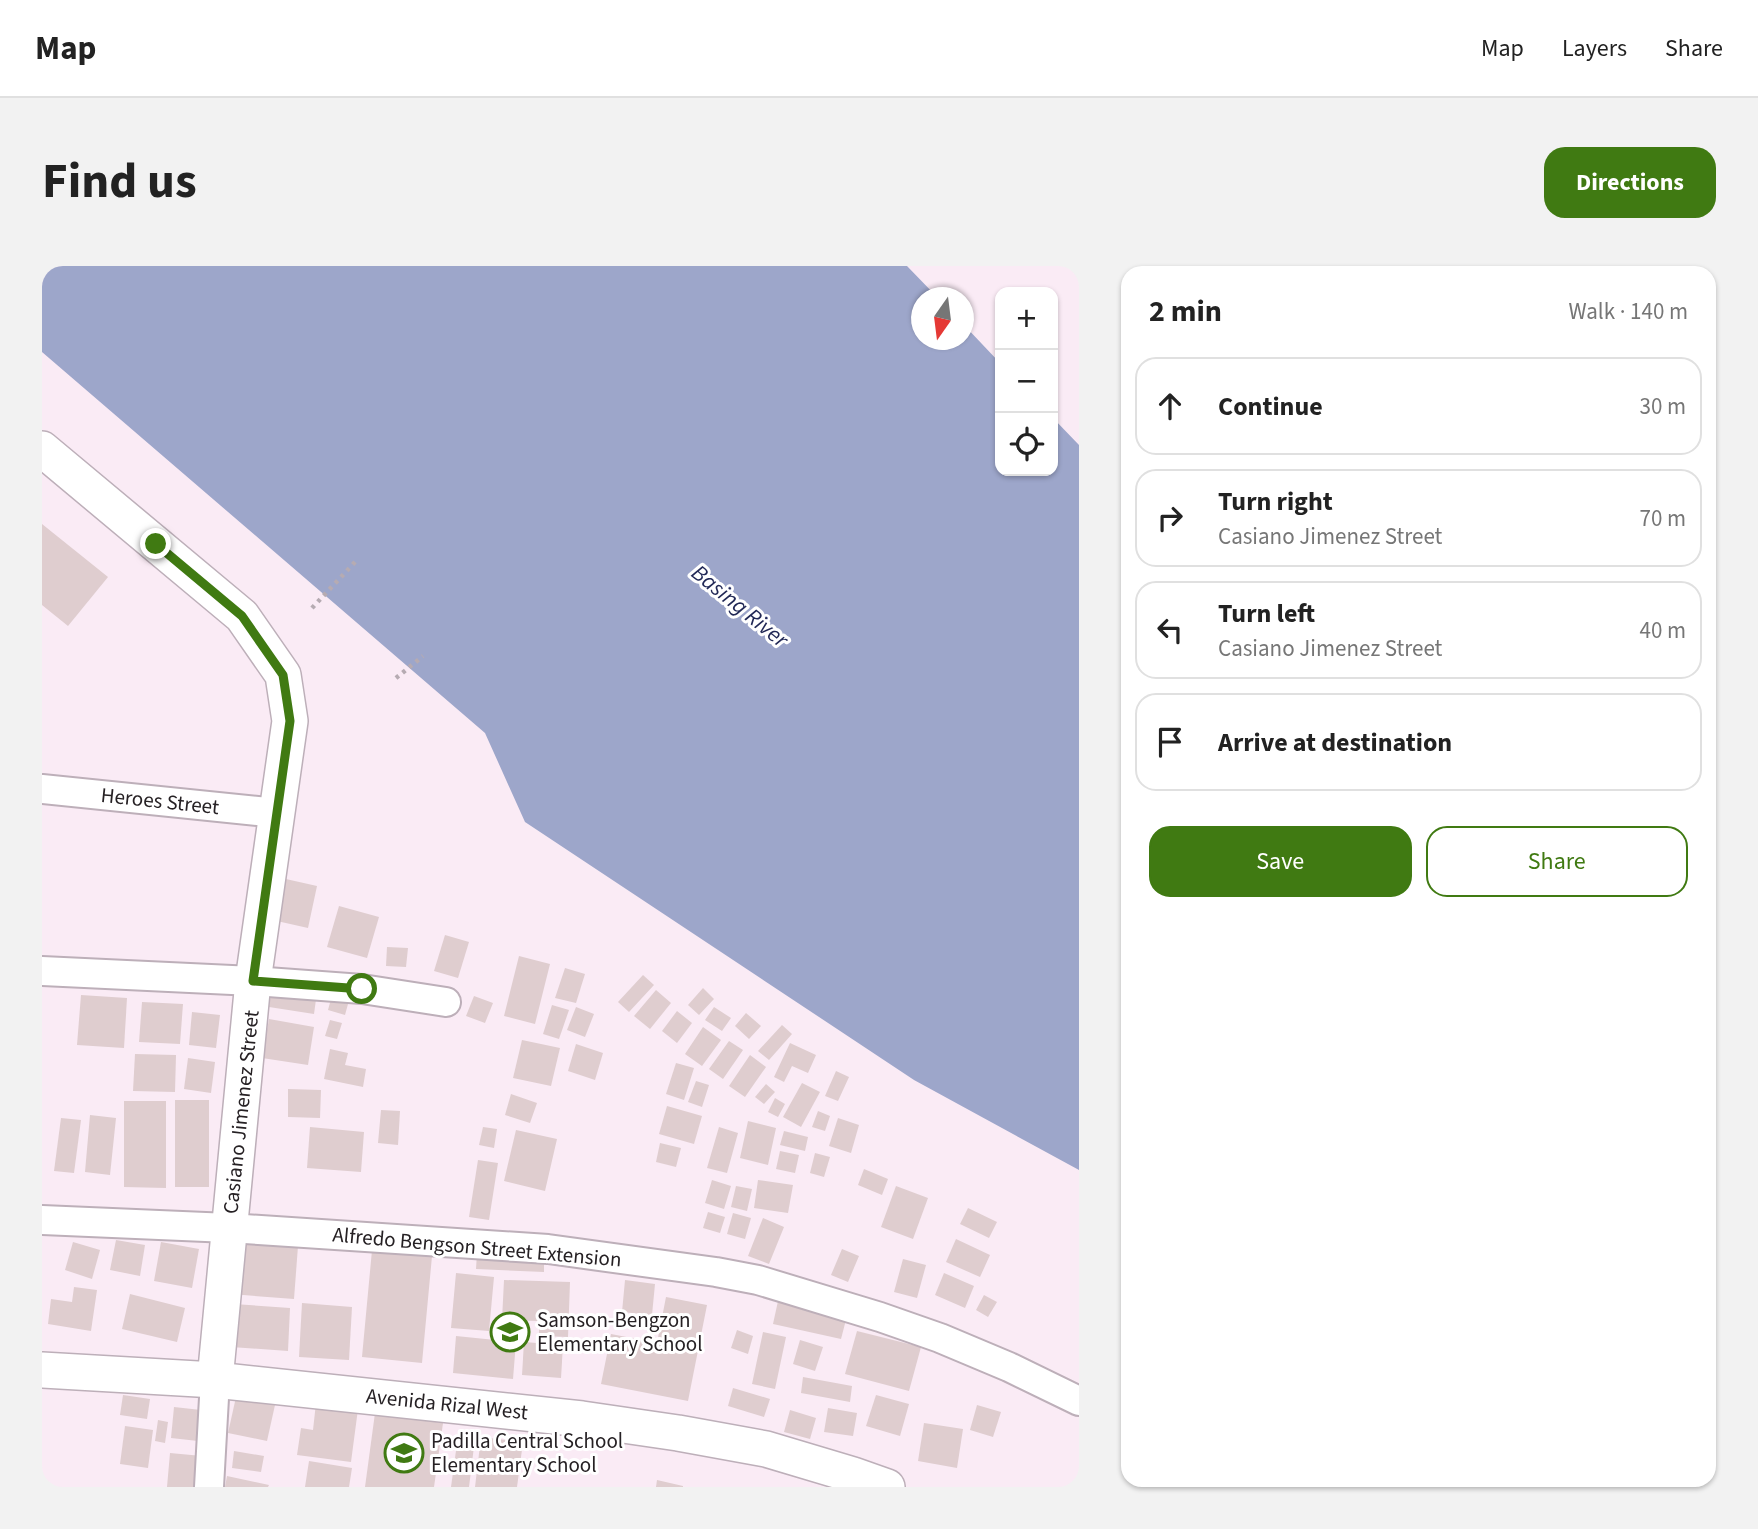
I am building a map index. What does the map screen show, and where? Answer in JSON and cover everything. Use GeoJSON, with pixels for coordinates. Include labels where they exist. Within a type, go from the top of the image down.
{"type":"FeatureCollection","features":[{"type":"Feature","properties":{"kind":"street","name":"Casiano Jimenez Street"},"geometry":{"type":"LineString","coordinates":[[42,449],[242,616],[283,675],[290,721],[253,981],[215,1380]]}},
{"type":"Feature","properties":{"kind":"street","name":"Heroes Street"},"geometry":{"type":"LineString","coordinates":[[42,789],[277,813]]}},
{"type":"Feature","properties":{"kind":"street"},"geometry":{"type":"LineString","coordinates":[[42,971],[362,989],[446,1002]]}},
{"type":"Feature","properties":{"kind":"street","name":"Alfredo Bengson Street Extension"},"geometry":{"type":"LineString","coordinates":[[42,1220],[229,1228],[548,1249],[716,1272],[758,1280],[940,1338],[1079,1401]]}},
{"type":"Feature","properties":{"kind":"street","name":"Avenida Rizal West"},"geometry":{"type":"LineString","coordinates":[[42,1370],[215,1380],[582,1419],[766,1449],[887,1487]]}},
{"type":"Feature","properties":{"kind":"street"},"geometry":{"type":"LineString","coordinates":[[209,1487],[215,1380]]}},
{"type":"Feature","properties":{"kind":"path"},"geometry":{"type":"LineString","coordinates":[[312,608],[356,561]]}},
{"type":"Feature","properties":{"kind":"path"},"geometry":{"type":"LineString","coordinates":[[397,678],[423,656]]}},
{"type":"Feature","properties":{"kind":"water","name":"Basing River"},"geometry":{"type":"Polygon","coordinates":[[[42,266],[907,266],[927,287],[911,287],[911,350],[974,350],[974,336],[995,358],[995,476],[1058,476],[1058,423],[1079,445],[1079,1170],[914,1080],[525,822],[485,733],[42,352],[42,266]]]}},
{"type":"Feature","properties":{"kind":"building"},"geometry":{"type":"Polygon","coordinates":[[[42,524],[108,577],[68,626],[42,605],[42,524]]]}},
{"type":"Feature","properties":{"kind":"building"},"geometry":{"type":"Polygon","coordinates":[[[277,877],[317,886],[308,928],[268,919],[277,877]]]}},
{"type":"Feature","properties":{"kind":"building"},"geometry":{"type":"Polygon","coordinates":[[[339,906],[379,917],[367,958],[327,947],[339,906]]]}},
{"type":"Feature","properties":{"kind":"building"},"geometry":{"type":"Polygon","coordinates":[[[445,935],[469,942],[458,978],[434,971],[445,935]]]}},
{"type":"Feature","properties":{"kind":"building"},"geometry":{"type":"Polygon","coordinates":[[[387,947],[408,948],[406,967],[386,966],[387,947]]]}},
{"type":"Feature","properties":{"kind":"building"},"geometry":{"type":"Polygon","coordinates":[[[519,956],[550,964],[535,1024],[504,1016],[519,956]]]}},
{"type":"Feature","properties":{"kind":"building"},"geometry":{"type":"Polygon","coordinates":[[[565,968],[585,974],[576,1003],[555,998],[565,968]]]}},
{"type":"Feature","properties":{"kind":"building"},"geometry":{"type":"Polygon","coordinates":[[[643,975],[654,985],[629,1012],[618,1002],[643,975]]]}},
{"type":"Feature","properties":{"kind":"building"},"geometry":{"type":"Polygon","coordinates":[[[272,986],[317,992],[314,1014],[269,1007],[272,986]]]}},
{"type":"Feature","properties":{"kind":"building"},"geometry":{"type":"Polygon","coordinates":[[[703,988],[714,999],[699,1015],[688,1005],[703,988]]]}},
{"type":"Feature","properties":{"kind":"building"},"geometry":{"type":"Polygon","coordinates":[[[656,990],[671,1003],[650,1029],[634,1016],[656,990]]]}},
{"type":"Feature","properties":{"kind":"building"},"geometry":{"type":"Polygon","coordinates":[[[81,995],[127,998],[124,1048],[77,1045],[81,995]]]}},
{"type":"Feature","properties":{"kind":"building"},"geometry":{"type":"Polygon","coordinates":[[[474,996],[493,1003],[485,1023],[466,1016],[474,996]]]}},
{"type":"Feature","properties":{"kind":"building"},"geometry":{"type":"Polygon","coordinates":[[[331,999],[348,1004],[345,1015],[328,1010],[331,999]]]}},
{"type":"Feature","properties":{"kind":"building"},"geometry":{"type":"Polygon","coordinates":[[[142,1002],[183,1004],[180,1044],[139,1042],[142,1002]]]}},
{"type":"Feature","properties":{"kind":"building"},"geometry":{"type":"Polygon","coordinates":[[[552,1005],[569,1010],[559,1039],[543,1034],[552,1005]]]}},
{"type":"Feature","properties":{"kind":"building"},"geometry":{"type":"Polygon","coordinates":[[[576,1007],[594,1014],[585,1037],[567,1030],[576,1007]]]}},
{"type":"Feature","properties":{"kind":"building"},"geometry":{"type":"Polygon","coordinates":[[[714,1007],[731,1018],[722,1031],[705,1020],[714,1007]]]}},
{"type":"Feature","properties":{"kind":"building"},"geometry":{"type":"Polygon","coordinates":[[[677,1011],[692,1023],[677,1043],[662,1031],[677,1011]]]}},
{"type":"Feature","properties":{"kind":"building"},"geometry":{"type":"Polygon","coordinates":[[[192,1012],[220,1015],[216,1048],[189,1045],[192,1012]]]}},
{"type":"Feature","properties":{"kind":"building"},"geometry":{"type":"Polygon","coordinates":[[[746,1013],[761,1026],[749,1039],[735,1026],[746,1013]]]}},
{"type":"Feature","properties":{"kind":"building"},"geometry":{"type":"Polygon","coordinates":[[[269,1019],[314,1027],[308,1065],[262,1058],[269,1019]]]}},
{"type":"Feature","properties":{"kind":"building"},"geometry":{"type":"Polygon","coordinates":[[[330,1020],[342,1023],[337,1039],[325,1036],[330,1020]]]}},
{"type":"Feature","properties":{"kind":"building"},"geometry":{"type":"Polygon","coordinates":[[[782,1025],[792,1034],[769,1060],[758,1051],[782,1025]]]}},
{"type":"Feature","properties":{"kind":"building"},"geometry":{"type":"Polygon","coordinates":[[[703,1027],[721,1040],[702,1066],[685,1054],[703,1027]]]}},
{"type":"Feature","properties":{"kind":"building"},"geometry":{"type":"Polygon","coordinates":[[[522,1040],[560,1048],[551,1086],[513,1078],[522,1040]]]}},
{"type":"Feature","properties":{"kind":"building"},"geometry":{"type":"Polygon","coordinates":[[[729,1041],[743,1050],[723,1079],[709,1069],[729,1041]]]}},
{"type":"Feature","properties":{"kind":"building"},"geometry":{"type":"Polygon","coordinates":[[[790,1043],[816,1055],[808,1073],[792,1066],[784,1082],[774,1077],[790,1043]]]}},
{"type":"Feature","properties":{"kind":"building"},"geometry":{"type":"Polygon","coordinates":[[[576,1044],[603,1053],[595,1080],[568,1071],[576,1044]]]}},
{"type":"Feature","properties":{"kind":"building"},"geometry":{"type":"Polygon","coordinates":[[[330,1049],[348,1053],[345,1065],[366,1069],[363,1087],[324,1079],[330,1049]]]}},
{"type":"Feature","properties":{"kind":"building"},"geometry":{"type":"Polygon","coordinates":[[[135,1054],[176,1055],[175,1092],[133,1091],[135,1054]]]}},
{"type":"Feature","properties":{"kind":"building"},"geometry":{"type":"Polygon","coordinates":[[[750,1055],[766,1067],[745,1097],[729,1086],[750,1055]]]}},
{"type":"Feature","properties":{"kind":"building"},"geometry":{"type":"Polygon","coordinates":[[[188,1058],[215,1062],[211,1093],[184,1089],[188,1058]]]}},
{"type":"Feature","properties":{"kind":"building"},"geometry":{"type":"Polygon","coordinates":[[[676,1063],[694,1068],[684,1100],[666,1094],[676,1063]]]}},
{"type":"Feature","properties":{"kind":"building"},"geometry":{"type":"Polygon","coordinates":[[[836,1071],[849,1077],[838,1101],[825,1096],[836,1071]]]}},
{"type":"Feature","properties":{"kind":"building"},"geometry":{"type":"Polygon","coordinates":[[[696,1081],[709,1085],[702,1107],[688,1102],[696,1081]]]}},
{"type":"Feature","properties":{"kind":"building"},"geometry":{"type":"Polygon","coordinates":[[[802,1083],[820,1092],[801,1127],[783,1117],[802,1083]]]}},
{"type":"Feature","properties":{"kind":"building"},"geometry":{"type":"Polygon","coordinates":[[[766,1084],[775,1092],[764,1104],[755,1097],[766,1084]]]}},
{"type":"Feature","properties":{"kind":"building"},"geometry":{"type":"Polygon","coordinates":[[[288,1089],[321,1090],[320,1118],[288,1117],[288,1089]]]}},
{"type":"Feature","properties":{"kind":"building"},"geometry":{"type":"Polygon","coordinates":[[[511,1094],[537,1103],[530,1123],[505,1115],[511,1094]]]}},
{"type":"Feature","properties":{"kind":"building"},"geometry":{"type":"Polygon","coordinates":[[[775,1098],[785,1104],[778,1117],[768,1112],[775,1098]]]}},
{"type":"Feature","properties":{"kind":"building"},"geometry":{"type":"Polygon","coordinates":[[[175,1100],[209,1100],[209,1187],[175,1187],[175,1100]]]}},
{"type":"Feature","properties":{"kind":"building"},"geometry":{"type":"Polygon","coordinates":[[[124,1101],[166,1101],[166,1188],[124,1187],[124,1101]]]}},
{"type":"Feature","properties":{"kind":"building"},"geometry":{"type":"Polygon","coordinates":[[[667,1106],[702,1116],[694,1144],[659,1134],[667,1106]]]}},
{"type":"Feature","properties":{"kind":"building"},"geometry":{"type":"Polygon","coordinates":[[[381,1110],[400,1111],[398,1145],[378,1143],[381,1110]]]}},
{"type":"Feature","properties":{"kind":"building"},"geometry":{"type":"Polygon","coordinates":[[[818,1111],[830,1116],[825,1131],[812,1127],[818,1111]]]}},
{"type":"Feature","properties":{"kind":"building"},"geometry":{"type":"Polygon","coordinates":[[[90,1115],[116,1118],[110,1175],[85,1172],[90,1115]]]}},
{"type":"Feature","properties":{"kind":"building"},"geometry":{"type":"Polygon","coordinates":[[[61,1118],[81,1120],[74,1173],[54,1171],[61,1118]]]}},
{"type":"Feature","properties":{"kind":"building"},"geometry":{"type":"Polygon","coordinates":[[[838,1118],[859,1125],[851,1153],[829,1146],[838,1118]]]}},
{"type":"Feature","properties":{"kind":"building"},"geometry":{"type":"Polygon","coordinates":[[[748,1121],[776,1128],[768,1165],[740,1158],[748,1121]]]}},
{"type":"Feature","properties":{"kind":"building"},"geometry":{"type":"Polygon","coordinates":[[[310,1127],[364,1132],[361,1172],[307,1168],[310,1127]]]}},
{"type":"Feature","properties":{"kind":"building"},"geometry":{"type":"Polygon","coordinates":[[[483,1127],[497,1129],[494,1148],[479,1145],[483,1127]]]}},
{"type":"Feature","properties":{"kind":"building"},"geometry":{"type":"Polygon","coordinates":[[[719,1127],[738,1133],[727,1173],[707,1168],[719,1127]]]}},
{"type":"Feature","properties":{"kind":"building"},"geometry":{"type":"Polygon","coordinates":[[[516,1130],[557,1139],[545,1191],[504,1181],[516,1130]]]}},
{"type":"Feature","properties":{"kind":"building"},"geometry":{"type":"Polygon","coordinates":[[[784,1131],[808,1137],[805,1151],[780,1145],[784,1131]]]}},
{"type":"Feature","properties":{"kind":"building"},"geometry":{"type":"Polygon","coordinates":[[[660,1143],[681,1148],[676,1167],[656,1162],[660,1143]]]}},
{"type":"Feature","properties":{"kind":"building"},"geometry":{"type":"Polygon","coordinates":[[[780,1151],[799,1155],[795,1173],[776,1169],[780,1151]]]}},
{"type":"Feature","properties":{"kind":"building"},"geometry":{"type":"Polygon","coordinates":[[[815,1153],[830,1157],[824,1177],[810,1173],[815,1153]]]}},
{"type":"Feature","properties":{"kind":"building"},"geometry":{"type":"Polygon","coordinates":[[[478,1160],[498,1163],[489,1220],[469,1217],[478,1160]]]}},
{"type":"Feature","properties":{"kind":"building"},"geometry":{"type":"Polygon","coordinates":[[[864,1169],[888,1179],[882,1195],[858,1185],[864,1169]]]}},
{"type":"Feature","properties":{"kind":"building"},"geometry":{"type":"Polygon","coordinates":[[[712,1180],[731,1186],[724,1209],[705,1203],[712,1180]]]}},
{"type":"Feature","properties":{"kind":"building"},"geometry":{"type":"Polygon","coordinates":[[[758,1180],[793,1185],[788,1213],[754,1208],[758,1180]]]}},
{"type":"Feature","properties":{"kind":"building"},"geometry":{"type":"Polygon","coordinates":[[[736,1186],[752,1189],[747,1211],[731,1207],[736,1186]]]}},
{"type":"Feature","properties":{"kind":"building"},"geometry":{"type":"Polygon","coordinates":[[[896,1186],[928,1198],[913,1239],[881,1227],[896,1186]]]}},
{"type":"Feature","properties":{"kind":"building"},"geometry":{"type":"Polygon","coordinates":[[[968,1208],[997,1222],[989,1238],[960,1224],[968,1208]]]}},
{"type":"Feature","properties":{"kind":"building"},"geometry":{"type":"Polygon","coordinates":[[[708,1212],[725,1217],[720,1233],[703,1228],[708,1212]]]}},
{"type":"Feature","properties":{"kind":"building"},"geometry":{"type":"Polygon","coordinates":[[[733,1213],[751,1218],[745,1239],[727,1234],[733,1213]]]}},
{"type":"Feature","properties":{"kind":"building"},"geometry":{"type":"Polygon","coordinates":[[[763,1218],[784,1227],[769,1264],[748,1256],[763,1218]]]}},
{"type":"Feature","properties":{"kind":"building"},"geometry":{"type":"Polygon","coordinates":[[[956,1239],[990,1255],[980,1277],[946,1262],[956,1239]]]}},
{"type":"Feature","properties":{"kind":"building"},"geometry":{"type":"Polygon","coordinates":[[[116,1240],[145,1245],[140,1276],[110,1270],[116,1240]]]}},
{"type":"Feature","properties":{"kind":"building"},"geometry":{"type":"Polygon","coordinates":[[[234,1241],[298,1246],[294,1299],[230,1294],[234,1241]]]}},
{"type":"Feature","properties":{"kind":"building"},"geometry":{"type":"Polygon","coordinates":[[[73,1242],[100,1250],[92,1279],[65,1270],[73,1242]]]}},
{"type":"Feature","properties":{"kind":"building"},"geometry":{"type":"Polygon","coordinates":[[[161,1242],[199,1249],[192,1288],[154,1281],[161,1242]]]}},
{"type":"Feature","properties":{"kind":"building"},"geometry":{"type":"Polygon","coordinates":[[[842,1249],[859,1256],[848,1282],[831,1275],[842,1249]]]}},
{"type":"Feature","properties":{"kind":"building"},"geometry":{"type":"Polygon","coordinates":[[[372,1250],[432,1256],[422,1363],[362,1357],[372,1250]]]}},
{"type":"Feature","properties":{"kind":"building"},"geometry":{"type":"Polygon","coordinates":[[[477,1253],[544,1256],[544,1272],[476,1269],[477,1253]]]}},
{"type":"Feature","properties":{"kind":"building"},"geometry":{"type":"Polygon","coordinates":[[[903,1259],[926,1265],[917,1298],[894,1292],[903,1259]]]}},
{"type":"Feature","properties":{"kind":"building"},"geometry":{"type":"Polygon","coordinates":[[[456,1273],[494,1277],[489,1331],[451,1328],[456,1273]]]}},
{"type":"Feature","properties":{"kind":"building"},"geometry":{"type":"Polygon","coordinates":[[[944,1273],[974,1286],[965,1308],[935,1295],[944,1273]]]}},
{"type":"Feature","properties":{"kind":"building"},"geometry":{"type":"Polygon","coordinates":[[[504,1280],[570,1282],[568,1337],[539,1336],[539,1321],[502,1320],[504,1280]]]}},
{"type":"Feature","properties":{"kind":"building"},"geometry":{"type":"Polygon","coordinates":[[[625,1280],[655,1284],[652,1315],[622,1312],[625,1280]]]}},
{"type":"Feature","properties":{"kind":"building"},"geometry":{"type":"Polygon","coordinates":[[[74,1287],[97,1290],[91,1331],[48,1324],[51,1299],[72,1302],[74,1287]]]}},
{"type":"Feature","properties":{"kind":"building"},"geometry":{"type":"Polygon","coordinates":[[[130,1294],[185,1308],[177,1342],[122,1329],[130,1294]]]}},
{"type":"Feature","properties":{"kind":"building"},"geometry":{"type":"Polygon","coordinates":[[[984,1295],[997,1302],[988,1317],[976,1310],[984,1295]]]}},
{"type":"Feature","properties":{"kind":"building"},"geometry":{"type":"Polygon","coordinates":[[[666,1297],[707,1305],[688,1401],[601,1384],[611,1334],[657,1343],[666,1297]]]}},
{"type":"Feature","properties":{"kind":"building"},"geometry":{"type":"Polygon","coordinates":[[[778,1301],[847,1316],[841,1339],[773,1324],[778,1301]]]}},
{"type":"Feature","properties":{"kind":"building"},"geometry":{"type":"Polygon","coordinates":[[[302,1303],[352,1307],[349,1360],[299,1357],[302,1303]]]}},
{"type":"Feature","properties":{"kind":"building"},"geometry":{"type":"Polygon","coordinates":[[[234,1304],[290,1308],[288,1351],[231,1347],[234,1304]]]}},
{"type":"Feature","properties":{"kind":"building"},"geometry":{"type":"Polygon","coordinates":[[[737,1330],[753,1336],[748,1354],[731,1348],[737,1330]]]}},
{"type":"Feature","properties":{"kind":"building"},"geometry":{"type":"Polygon","coordinates":[[[857,1331],[921,1347],[909,1391],[845,1374],[857,1331]]]}},
{"type":"Feature","properties":{"kind":"building"},"geometry":{"type":"Polygon","coordinates":[[[763,1332],[786,1337],[775,1389],[752,1384],[763,1332]]]}},
{"type":"Feature","properties":{"kind":"building"},"geometry":{"type":"Polygon","coordinates":[[[456,1336],[516,1342],[513,1379],[453,1373],[456,1336]]]}},
{"type":"Feature","properties":{"kind":"building"},"geometry":{"type":"Polygon","coordinates":[[[800,1340],[823,1347],[815,1371],[793,1364],[800,1340]]]}},
{"type":"Feature","properties":{"kind":"building"},"geometry":{"type":"Polygon","coordinates":[[[524,1342],[563,1345],[561,1378],[522,1375],[524,1342]]]}},
{"type":"Feature","properties":{"kind":"building"},"geometry":{"type":"Polygon","coordinates":[[[803,1377],[852,1386],[850,1402],[801,1393],[803,1377]]]}},
{"type":"Feature","properties":{"kind":"building"},"geometry":{"type":"Polygon","coordinates":[[[733,1388],[770,1399],[764,1417],[728,1406],[733,1388]]]}},
{"type":"Feature","properties":{"kind":"building"},"geometry":{"type":"Polygon","coordinates":[[[123,1395],[150,1399],[147,1419],[120,1415],[123,1395]]]}},
{"type":"Feature","properties":{"kind":"building"},"geometry":{"type":"Polygon","coordinates":[[[876,1395],[909,1404],[900,1436],[866,1426],[876,1395]]]}},
{"type":"Feature","properties":{"kind":"building"},"geometry":{"type":"Polygon","coordinates":[[[236,1397],[275,1405],[267,1441],[228,1433],[236,1397]]]}},
{"type":"Feature","properties":{"kind":"building"},"geometry":{"type":"Polygon","coordinates":[[[316,1403],[358,1409],[351,1462],[297,1455],[301,1428],[313,1430],[316,1403]]]}},
{"type":"Feature","properties":{"kind":"building"},"geometry":{"type":"Polygon","coordinates":[[[977,1405],[1001,1412],[993,1437],[970,1430],[977,1405]]]}},
{"type":"Feature","properties":{"kind":"building"},"geometry":{"type":"Polygon","coordinates":[[[174,1407],[201,1410],[198,1441],[171,1438],[174,1407]]]}},
{"type":"Feature","properties":{"kind":"building"},"geometry":{"type":"Polygon","coordinates":[[[828,1408],[857,1413],[853,1436],[824,1432],[828,1408]]]}},
{"type":"Feature","properties":{"kind":"building"},"geometry":{"type":"Polygon","coordinates":[[[790,1410],[816,1418],[810,1439],[784,1432],[790,1410]]]}},
{"type":"Feature","properties":{"kind":"building","name":"Padilla Central School Elementary School"},"geometry":{"type":"Polygon","coordinates":[[[375,1413],[443,1423],[434,1487],[365,1487],[375,1413]]]}},
{"type":"Feature","properties":{"kind":"building"},"geometry":{"type":"Polygon","coordinates":[[[158,1420],[168,1422],[165,1443],[155,1441],[158,1420]]]}},
{"type":"Feature","properties":{"kind":"building"},"geometry":{"type":"Polygon","coordinates":[[[924,1423],[963,1429],[957,1468],[918,1461],[924,1423]]]}},
{"type":"Feature","properties":{"kind":"building"},"geometry":{"type":"Polygon","coordinates":[[[125,1426],[153,1430],[148,1468],[120,1464],[125,1426]]]}},
{"type":"Feature","properties":{"kind":"building"},"geometry":{"type":"Polygon","coordinates":[[[458,1436],[475,1438],[469,1487],[451,1487],[458,1436]]]}},
{"type":"Feature","properties":{"kind":"building"},"geometry":{"type":"Polygon","coordinates":[[[481,1437],[523,1442],[517,1487],[475,1487],[481,1437]]]}},
{"type":"Feature","properties":{"kind":"building"},"geometry":{"type":"Polygon","coordinates":[[[234,1451],[264,1456],[261,1472],[232,1468],[234,1451]]]}},
{"type":"Feature","properties":{"kind":"building"},"geometry":{"type":"Polygon","coordinates":[[[170,1453],[202,1456],[199,1487],[167,1487],[170,1453]]]}},
{"type":"Feature","properties":{"kind":"building"},"geometry":{"type":"Polygon","coordinates":[[[309,1461],[352,1468],[349,1487],[305,1487],[309,1461]]]}},
{"type":"Feature","properties":{"kind":"building"},"geometry":{"type":"Polygon","coordinates":[[[227,1476],[269,1485],[225,1487],[227,1476]]]}},
{"type":"Feature","properties":{"kind":"building"},"geometry":{"type":"Polygon","coordinates":[[[657,1480],[683,1486],[683,1487],[656,1487],[657,1480]]]}},
{"type":"Feature","properties":{"kind":"place","name":"Samson-Bengzon Elementary School"},"geometry":{"type":"Point","coordinates":[510,1332]}},
{"type":"Feature","properties":{"kind":"place","name":"Padilla Central School Elementary School"},"geometry":{"type":"Point","coordinates":[404,1453]}},
{"type":"Feature","properties":{"kind":"route"},"geometry":{"type":"LineString","coordinates":[[156,544],[242,616],[283,675],[290,721],[253,981],[362,989]]}}]}
